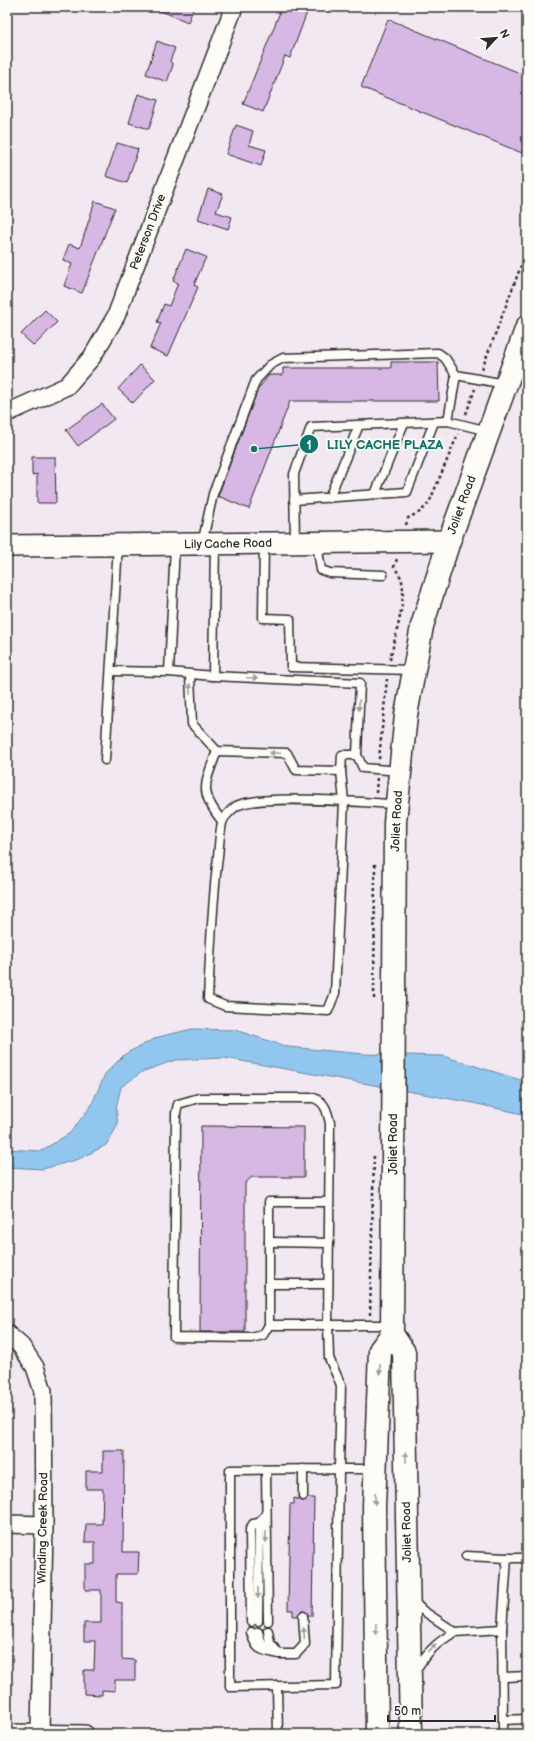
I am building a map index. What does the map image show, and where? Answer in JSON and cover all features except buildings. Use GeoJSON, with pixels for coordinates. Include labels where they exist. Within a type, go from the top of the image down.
{"type":"FeatureCollection","features":[{"type":"Feature","properties":{"kind":"main road","name":"Joliet Road"},"geometry":{"type":"LineString","coordinates":[[411,1734],[404,1352],[392,1329],[396,804],[406,715],[422,626],[449,541],[527,328]]}},
{"type":"Feature","properties":{"kind":"main road"},"geometry":{"type":"LineString","coordinates":[[377,1734],[374,1508],[380,1350],[392,1329]]}},
{"type":"Feature","properties":{"kind":"street","name":"Peterson Drive"},"geometry":{"type":"LineString","coordinates":[[7,413],[67,386],[92,357],[116,316],[234,7]]}},
{"type":"Feature","properties":{"kind":"street","name":"Lily Cache Road"},"geometry":{"type":"LineString","coordinates":[[7,546],[295,544],[449,541]]}},
{"type":"Feature","properties":{"kind":"street","name":"Winding Creek Road"},"geometry":{"type":"LineString","coordinates":[[7,1334],[21,1346],[35,1367],[43,1391],[44,1525],[40,1733]]}},
{"type":"Feature","properties":{"kind":"street"},"geometry":{"type":"LineString","coordinates":[[7,1524],[44,1525]]}},
{"type":"Feature","properties":{"kind":"street"},"geometry":{"type":"LineString","coordinates":[[7,1733],[85,1734]]}},
{"type":"Feature","properties":{"kind":"lane"},"geometry":{"type":"LineString","coordinates":[[213,676],[209,544],[213,494],[256,380],[270,365],[284,358],[438,353],[445,358],[456,375],[448,421]]}},
{"type":"Feature","properties":{"kind":"lane"},"geometry":{"type":"LineString","coordinates":[[456,375],[506,384]]}},
{"type":"Feature","properties":{"kind":"lane"},"geometry":{"type":"LineString","coordinates":[[295,544],[294,474],[311,427],[448,421],[489,431]]}},
{"type":"Feature","properties":{"kind":"lane"},"geometry":{"type":"LineString","coordinates":[[294,500],[407,492],[434,422]]}},
{"type":"Feature","properties":{"kind":"lane"},"geometry":{"type":"LineString","coordinates":[[375,494],[404,423]]}},
{"type":"Feature","properties":{"kind":"lane"},"geometry":{"type":"LineString","coordinates":[[329,498],[359,425]]}},
{"type":"Feature","properties":{"kind":"lane"},"geometry":{"type":"LineString","coordinates":[[317,543],[321,570],[330,573],[383,575]]}},
{"type":"Feature","properties":{"kind":"lane"},"geometry":{"type":"LineString","coordinates":[[264,544],[263,618],[290,619],[291,667],[414,670]]}},
{"type":"Feature","properties":{"kind":"lane"},"geometry":{"type":"LineString","coordinates":[[105,760],[118,545]]}},
{"type":"Feature","properties":{"kind":"lane"},"geometry":{"type":"LineString","coordinates":[[169,672],[175,545]]}},
{"type":"Feature","properties":{"kind":"lane"},"geometry":{"type":"LineString","coordinates":[[111,671],[169,672],[190,675],[360,683],[357,755],[364,768],[400,771]]}},
{"type":"Feature","properties":{"kind":"lane"},"geometry":{"type":"LineString","coordinates":[[190,675],[192,724],[217,751],[287,753],[296,770],[341,771]]}},
{"type":"Feature","properties":{"kind":"lane"},"geometry":{"type":"LineString","coordinates":[[217,751],[208,775],[205,793],[211,808],[222,821]]}},
{"type":"Feature","properties":{"kind":"lane"},"geometry":{"type":"LineString","coordinates":[[357,755],[342,755],[341,771],[344,802],[335,993],[328,1011],[225,1006],[208,999],[212,914],[222,821],[236,806],[261,800],[344,802],[396,804]]}},
{"type":"Feature","properties":{"kind":"lane"},"geometry":{"type":"LineString","coordinates":[[329,1202],[269,1202],[269,1325],[265,1333],[260,1338],[174,1337],[176,1113],[178,1104],[198,1098],[314,1098],[322,1102],[327,1109],[330,1123],[328,1325],[330,1358],[341,1385],[339,1469],[336,1685],[230,1687],[230,1470],[266,1470],[303,1469],[339,1469],[376,1468]]}},
{"type":"Feature","properties":{"kind":"lane"},"geometry":{"type":"LineString","coordinates":[[269,1242],[328,1243]]}},
{"type":"Feature","properties":{"kind":"lane"},"geometry":{"type":"LineString","coordinates":[[269,1284],[328,1284]]}},
{"type":"Feature","properties":{"kind":"lane"},"geometry":{"type":"LineString","coordinates":[[269,1325],[328,1325],[392,1329]]}},
{"type":"Feature","properties":{"kind":"lane"},"geometry":{"type":"LineString","coordinates":[[303,1469],[303,1496]]}},
{"type":"Feature","properties":{"kind":"lane"},"geometry":{"type":"LineString","coordinates":[[266,1470],[268,1621]]}},
{"type":"Feature","properties":{"kind":"lane"},"geometry":{"type":"LineString","coordinates":[[254,1622],[259,1523],[266,1514]]}},
{"type":"Feature","properties":{"kind":"lane"},"geometry":{"type":"LineString","coordinates":[[466,1556],[527,1558]]}},
{"type":"Feature","properties":{"kind":"lane"},"geometry":{"type":"LineString","coordinates":[[503,1734],[504,1677],[502,1629],[507,1558]]}},
{"type":"Feature","properties":{"kind":"lane"},"geometry":{"type":"LineString","coordinates":[[409,1596],[422,1610],[455,1632]]}},
{"type":"Feature","properties":{"kind":"lane"},"geometry":{"type":"LineString","coordinates":[[254,1632],[262,1644],[279,1654],[296,1654],[305,1644],[303,1616]]}},
{"type":"Feature","properties":{"kind":"lane"},"geometry":{"type":"LineString","coordinates":[[410,1679],[425,1655],[440,1640],[455,1632],[502,1629]]}},
{"type":"Feature","properties":{"kind":"lane"},"geometry":{"type":"LineString","coordinates":[[268,1631],[270,1643],[279,1654]]}},
{"type":"Feature","properties":{"kind":"lane"},"geometry":{"type":"LineString","coordinates":[[504,1677],[527,1676]]}},
{"type":"Feature","properties":{"kind":"lane"},"geometry":{"type":"LineString","coordinates":[[277,1686],[278,1734]]}},
{"type":"Feature","properties":{"kind":"lane"},"geometry":{"type":"LineString","coordinates":[[503,1720],[527,1719]]}},
{"type":"Feature","properties":{"kind":"water"},"geometry":{"type":"Polygon","coordinates":[[[192,1029],[235,1030],[288,1047],[364,1054],[443,1056],[527,1082],[527,1115],[473,1103],[225,1058],[175,1060],[142,1072],[121,1087],[116,1108],[118,1125],[106,1145],[79,1159],[43,1169],[7,1167],[7,1149],[41,1151],[70,1133],[91,1106],[105,1074],[125,1054],[158,1037],[192,1029]]]}},
{"type":"Feature","properties":{"kind":"place","name":"LILY CACHE PLAZA"},"geometry":{"type":"Point","coordinates":[254,449]}}]}
